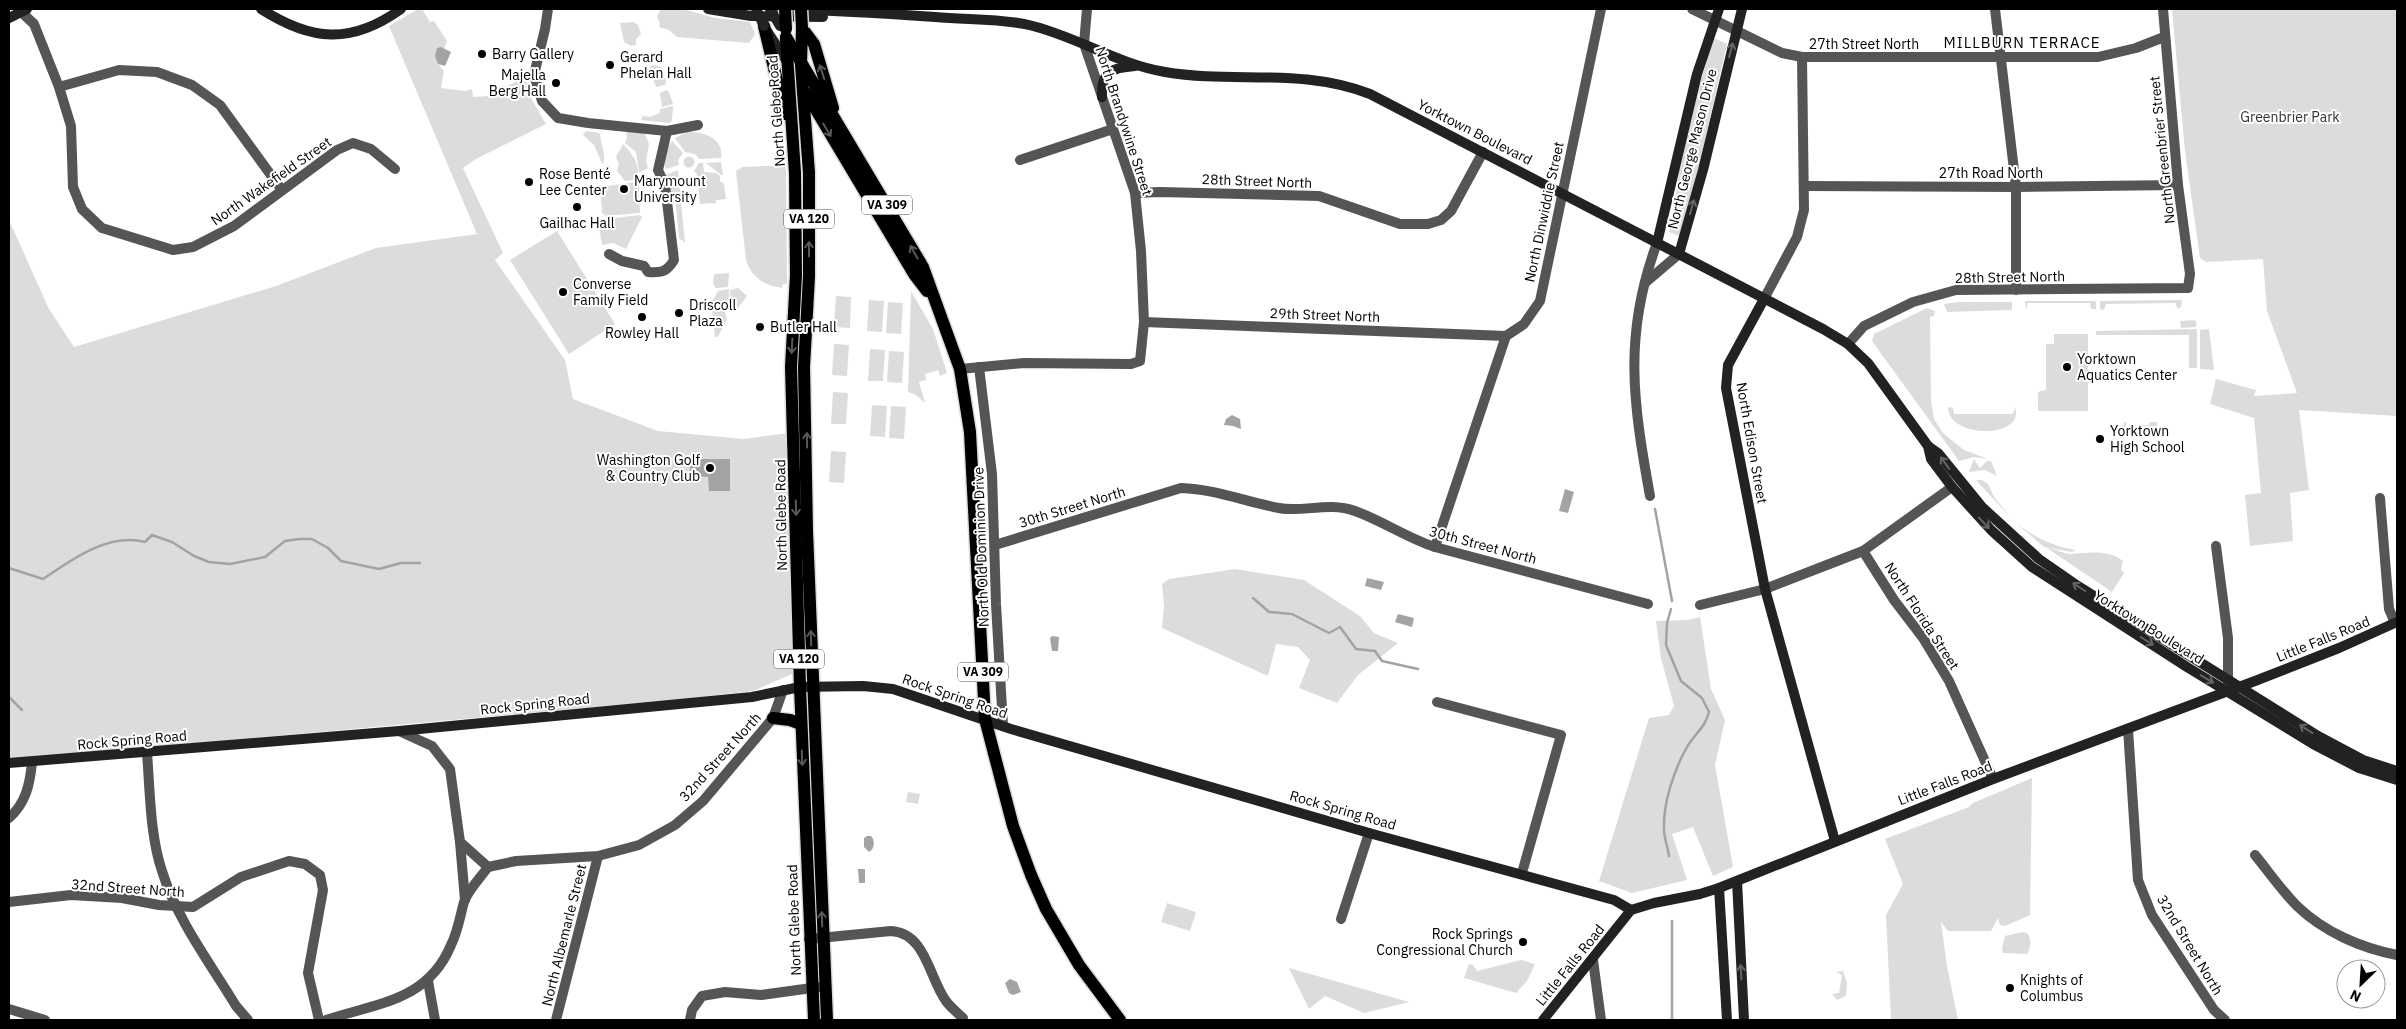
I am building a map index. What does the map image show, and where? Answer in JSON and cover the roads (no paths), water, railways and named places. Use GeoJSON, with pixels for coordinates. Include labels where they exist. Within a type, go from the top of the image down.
{"type":"FeatureCollection","features":[{"type":"Feature","properties":{"kind":"main road","name":"North Glebe Road"},"geometry":{"type":"LineString","coordinates":[[785,9],[784,31],[793,134],[796,275],[791,367],[806,687],[827,1020]]}},
{"type":"Feature","properties":{"kind":"main road","name":"North Glebe Road"},"geometry":{"type":"LineString","coordinates":[[801,9],[801,65],[809,173],[809,276],[804,367],[806,687],[801,724],[814,1020]]}},
{"type":"Feature","properties":{"kind":"main road"},"geometry":{"type":"LineString","coordinates":[[764,26],[786,116],[793,134]]}},
{"type":"Feature","properties":{"kind":"main road"},"geometry":{"type":"LineString","coordinates":[[802,28],[814,44],[833,104],[833,118]]}},
{"type":"Feature","properties":{"kind":"main road","name":"VA 309"},"geometry":{"type":"LineString","coordinates":[[784,31],[801,65],[918,258],[960,370],[970,432],[986,719],[1013,826],[1031,876],[1046,909],[1079,965],[1120,1020]]}},
{"type":"Feature","properties":{"kind":"main road","name":"VA 309"},"geometry":{"type":"LineString","coordinates":[[786,60],[914,274],[932,297]]}},
{"type":"Feature","properties":{"kind":"main road"},"geometry":{"type":"LineString","coordinates":[[773,718],[790,720],[801,724]]}},
{"type":"Feature","properties":{"kind":"street"},"geometry":{"type":"LineString","coordinates":[[261,9],[297,30],[327,36],[355,31],[388,18],[401,9]]}},
{"type":"Feature","properties":{"kind":"street"},"geometry":{"type":"LineString","coordinates":[[548,9],[534,75],[542,101],[558,118],[667,131],[698,125]]}},
{"type":"Feature","properties":{"kind":"street","name":"Yorktown Boulevard"},"geometry":{"type":"LineString","coordinates":[[708,9],[751,16],[918,21],[934,13]]}},
{"type":"Feature","properties":{"kind":"street","name":"VA 309"},"geometry":{"type":"LineString","coordinates":[[756,9],[764,26],[786,60]]}},
{"type":"Feature","properties":{"kind":"street","name":"Yorktown Boulevard"},"geometry":{"type":"LineString","coordinates":[[770,9],[934,13],[1015,22],[1046,30],[1138,66],[1180,74],[1301,78],[1338,83],[1370,94],[1848,344],[1868,363],[1928,446],[1938,453],[1982,507],[2039,558],[2078,586],[2345,751],[2363,760],[2397,771]]}},
{"type":"Feature","properties":{"kind":"street","name":"VA 309"},"geometry":{"type":"LineString","coordinates":[[770,9],[784,31]]}},
{"type":"Feature","properties":{"kind":"street","name":"North Brandywine Street"},"geometry":{"type":"LineString","coordinates":[[979,367],[1024,363],[1131,364],[1140,361],[1144,322],[1141,251],[1135,193],[1084,44],[1088,9]]}},
{"type":"Feature","properties":{"kind":"street","name":"North Dinwiddie Street"},"geometry":{"type":"LineString","coordinates":[[1506,336],[1524,324],[1540,301],[1601,9]]}},
{"type":"Feature","properties":{"kind":"street","name":"27th Street North"},"geometry":{"type":"LineString","coordinates":[[1692,9],[1716,19],[1736,31],[1782,53],[1802,58],[2098,57],[2136,48],[2164,38]]}},
{"type":"Feature","properties":{"kind":"street","name":"North George Mason Drive"},"geometry":{"type":"LineString","coordinates":[[1650,496],[1641,445],[1633,377],[1637,316],[1657,243],[1697,74],[1719,9]]}},
{"type":"Feature","properties":{"kind":"street","name":"North George Mason Drive"},"geometry":{"type":"LineString","coordinates":[[1679,254],[1703,170],[1742,9]]}},
{"type":"Feature","properties":{"kind":"street"},"geometry":{"type":"LineString","coordinates":[[1995,9],[2016,187],[2016,290]]}},
{"type":"Feature","properties":{"kind":"street","name":"North Greenbrier Street"},"geometry":{"type":"LineString","coordinates":[[2163,9],[2178,185],[2190,274],[2188,288]]}},
{"type":"Feature","properties":{"kind":"street"},"geometry":{"type":"LineString","coordinates":[[9,18],[22,10]]}},
{"type":"Feature","properties":{"kind":"street","name":"North Wakefield Street"},"geometry":{"type":"LineString","coordinates":[[22,10],[34,24],[59,87],[71,126],[73,187],[82,208],[102,228],[174,250],[193,247],[234,226],[337,150],[353,143],[371,149],[396,169]]}},
{"type":"Feature","properties":{"kind":"street","name":"North Edison Street"},"geometry":{"type":"LineString","coordinates":[[1802,58],[1804,210],[1797,237],[1728,365],[1726,388],[1765,589],[1835,841]]}},
{"type":"Feature","properties":{"kind":"street"},"geometry":{"type":"LineString","coordinates":[[1102,97],[1102,84],[1109,71],[1120,67],[1138,66]]}},
{"type":"Feature","properties":{"kind":"street"},"geometry":{"type":"LineString","coordinates":[[59,87],[119,70],[157,72],[192,85],[220,105],[282,189]]}},
{"type":"Feature","properties":{"kind":"street"},"geometry":{"type":"LineString","coordinates":[[1020,160],[1114,129]]}},
{"type":"Feature","properties":{"kind":"street"},"geometry":{"type":"LineString","coordinates":[[609,254],[622,261],[644,266],[648,272],[662,273],[669,269],[674,260],[665,185],[658,170],[667,131]]}},
{"type":"Feature","properties":{"kind":"street","name":"28th Street North"},"geometry":{"type":"LineString","coordinates":[[1135,193],[1319,196],[1400,224],[1414,226],[1441,220],[1451,211],[1483,152]]}},
{"type":"Feature","properties":{"kind":"street","name":"27th Road North"},"geometry":{"type":"LineString","coordinates":[[1804,186],[2016,187],[2178,185]]}},
{"type":"Feature","properties":{"kind":"street"},"geometry":{"type":"LineString","coordinates":[[1646,282],[1679,254]]}},
{"type":"Feature","properties":{"kind":"street","name":"28th Street North"},"geometry":{"type":"LineString","coordinates":[[1848,344],[1864,326],[1913,302],[1956,290],[2188,288]]}},
{"type":"Feature","properties":{"kind":"street","name":"29th Street North"},"geometry":{"type":"LineString","coordinates":[[1144,322],[1506,336]]}},
{"type":"Feature","properties":{"kind":"street"},"geometry":{"type":"LineString","coordinates":[[1435,547],[1506,336]]}},
{"type":"Feature","properties":{"kind":"street"},"geometry":{"type":"LineString","coordinates":[[960,370],[979,367]]}},
{"type":"Feature","properties":{"kind":"street","name":"North Old Dominion Drive"},"geometry":{"type":"LineString","coordinates":[[979,367],[992,474],[1003,726]]}},
{"type":"Feature","properties":{"kind":"street","name":"Yorktown Boulevard"},"geometry":{"type":"LineString","coordinates":[[1928,446],[1931,459],[1952,487],[1991,530],[2032,567],[2072,595],[2340,759],[2360,768],[2397,780]]}},
{"type":"Feature","properties":{"kind":"street"},"geometry":{"type":"LineString","coordinates":[[1700,605],[1765,589],[1863,551],[1952,487]]}},
{"type":"Feature","properties":{"kind":"street","name":"30th Street North"},"geometry":{"type":"LineString","coordinates":[[995,545],[1181,488],[1200,488],[1281,509],[1333,506],[1354,510],[1418,542],[1648,604]]}},
{"type":"Feature","properties":{"kind":"street"},"geometry":{"type":"LineString","coordinates":[[2380,498],[2389,609],[2396,623]]}},
{"type":"Feature","properties":{"kind":"street"},"geometry":{"type":"LineString","coordinates":[[2216,546],[2228,638],[2228,692]]}},
{"type":"Feature","properties":{"kind":"street","name":"North Florida Street"},"geometry":{"type":"LineString","coordinates":[[1863,551],[1894,600],[1923,638],[1949,681],[1993,779]]}},
{"type":"Feature","properties":{"kind":"street","name":"Little Falls Road"},"geometry":{"type":"LineString","coordinates":[[1543,1020],[1631,910],[1719,888],[1993,779],[2228,692],[2396,623]]}},
{"type":"Feature","properties":{"kind":"street","name":"Rock Spring Road"},"geometry":{"type":"LineString","coordinates":[[9,763],[399,731],[752,697],[806,687],[893,689],[1003,726],[1369,833],[1522,873],[1614,900],[1631,910]]}},
{"type":"Feature","properties":{"kind":"street","name":"32nd Street North"},"geometry":{"type":"LineString","coordinates":[[488,867],[516,861],[598,856],[638,845],[675,825],[703,801],[773,718],[783,690]]}},
{"type":"Feature","properties":{"kind":"street"},"geometry":{"type":"LineString","coordinates":[[1437,702],[1561,735],[1522,873]]}},
{"type":"Feature","properties":{"kind":"street"},"geometry":{"type":"LineString","coordinates":[[430,728],[432,746]]}},
{"type":"Feature","properties":{"kind":"street","name":"32nd Street North"},"geometry":{"type":"LineString","coordinates":[[2128,729],[2138,880],[2152,915],[2214,1010],[2225,1020]]}},
{"type":"Feature","properties":{"kind":"street"},"geometry":{"type":"LineString","coordinates":[[326,1020],[390,1002],[428,981],[450,948],[459,928],[465,900],[460,842],[450,769],[432,746],[399,731]]}},
{"type":"Feature","properties":{"kind":"street"},"geometry":{"type":"LineString","coordinates":[[147,753],[153,823],[161,870],[175,905],[236,1006],[248,1020]]}},
{"type":"Feature","properties":{"kind":"street"},"geometry":{"type":"LineString","coordinates":[[9,818],[24,800],[30,781],[32,762]]}},
{"type":"Feature","properties":{"kind":"street"},"geometry":{"type":"LineString","coordinates":[[1342,919],[1369,833]]}},
{"type":"Feature","properties":{"kind":"street"},"geometry":{"type":"LineString","coordinates":[[460,842],[488,867],[465,900]]}},
{"type":"Feature","properties":{"kind":"street"},"geometry":{"type":"LineString","coordinates":[[2256,855],[2298,906],[2339,936],[2377,951],[2397,955]]}},
{"type":"Feature","properties":{"kind":"street","name":"North Albemarle Street"},"geometry":{"type":"LineString","coordinates":[[556,1020],[598,856]]}},
{"type":"Feature","properties":{"kind":"street","name":"32nd Street North"},"geometry":{"type":"LineString","coordinates":[[9,902],[71,896],[122,898],[158,905],[193,907],[241,877],[289,861],[305,864],[320,875],[323,890],[308,973],[320,1020]]}},
{"type":"Feature","properties":{"kind":"street"},"geometry":{"type":"LineString","coordinates":[[1737,881],[1744,1020]]}},
{"type":"Feature","properties":{"kind":"street"},"geometry":{"type":"LineString","coordinates":[[1719,888],[1726,1020]]}},
{"type":"Feature","properties":{"kind":"street"},"geometry":{"type":"LineString","coordinates":[[809,939],[891,931],[909,937],[918,946],[946,1001],[963,1018]]}},
{"type":"Feature","properties":{"kind":"street"},"geometry":{"type":"LineString","coordinates":[[1592,960],[1601,1020]]}},
{"type":"Feature","properties":{"kind":"street"},"geometry":{"type":"LineString","coordinates":[[428,981],[435,1020]]}},
{"type":"Feature","properties":{"kind":"street"},"geometry":{"type":"LineString","coordinates":[[690,1020],[692,1010],[702,996],[725,992],[761,995],[825,987]]}},
{"type":"Feature","properties":{"kind":"street"},"geometry":{"type":"LineString","coordinates":[[9,1010],[45,1020]]}},
{"type":"Feature","properties":{"kind":"waterway"},"geometry":{"type":"LineString","coordinates":[[1655,509],[1672,601]]}},
{"type":"Feature","properties":{"kind":"waterway"},"geometry":{"type":"LineString","coordinates":[[9,568],[43,579],[78,556],[104,544],[131,540],[145,542],[152,535],[172,542],[194,556],[209,562],[230,564],[265,557],[285,541],[312,539],[328,548],[341,561],[379,569],[401,563],[420,563]]}},
{"type":"Feature","properties":{"kind":"waterway"},"geometry":{"type":"LineString","coordinates":[[1253,598],[1269,612],[1292,614],[1329,633],[1340,627],[1356,649],[1375,651],[1382,661],[1418,669]]}},
{"type":"Feature","properties":{"kind":"waterway"},"geometry":{"type":"LineString","coordinates":[[1669,856],[1664,832],[1664,819],[1670,787],[1682,756],[1705,722],[1709,712],[1702,698],[1681,681],[1666,645],[1667,623],[1671,609]]}},
{"type":"Feature","properties":{"kind":"waterway"},"geometry":{"type":"LineString","coordinates":[[9,697],[22,710]]}},
{"type":"Feature","properties":{"kind":"waterway"},"geometry":{"type":"LineString","coordinates":[[1672,921],[1672,1020]]}},
{"type":"Feature","properties":{"kind":"place","name":"Barry Gallery"},"geometry":{"type":"Point","coordinates":[482,54]}},
{"type":"Feature","properties":{"kind":"place","name":"Gerard Phelan Hall"},"geometry":{"type":"Point","coordinates":[610,65]}},
{"type":"Feature","properties":{"kind":"place","name":"Majella Berg Hall"},"geometry":{"type":"Point","coordinates":[556,83]}},
{"type":"Feature","properties":{"kind":"place","name":"Rose Benté Lee Center"},"geometry":{"type":"Point","coordinates":[529,182]}},
{"type":"Feature","properties":{"kind":"place","name":"Marymount University"},"geometry":{"type":"Point","coordinates":[624,189]}},
{"type":"Feature","properties":{"kind":"place","name":"Gailhac Hall"},"geometry":{"type":"Point","coordinates":[577,207]}},
{"type":"Feature","properties":{"kind":"place","name":"Converse Family Field"},"geometry":{"type":"Point","coordinates":[563,292]}},
{"type":"Feature","properties":{"kind":"place","name":"Driscoll Plaza"},"geometry":{"type":"Point","coordinates":[679,313]}},
{"type":"Feature","properties":{"kind":"place","name":"Rowley Hall"},"geometry":{"type":"Point","coordinates":[642,317]}},
{"type":"Feature","properties":{"kind":"place","name":"Butler Hall"},"geometry":{"type":"Point","coordinates":[760,327]}},
{"type":"Feature","properties":{"kind":"place","name":"Yorktown Aquatics Center"},"geometry":{"type":"Point","coordinates":[2067,367]}},
{"type":"Feature","properties":{"kind":"place","name":"Yorktown High School"},"geometry":{"type":"Point","coordinates":[2100,439]}},
{"type":"Feature","properties":{"kind":"place","name":"Washington Golf & Country Club"},"geometry":{"type":"Point","coordinates":[710,468]}},
{"type":"Feature","properties":{"kind":"place","name":"Rock Springs Congressional Church"},"geometry":{"type":"Point","coordinates":[1523,942]}},
{"type":"Feature","properties":{"kind":"place","name":"Knights of Columbus"},"geometry":{"type":"Point","coordinates":[2010,988]}},
{"type":"Feature","properties":{"kind":"district","name":"MILLBURN TERRACE"},"geometry":{"type":"Point","coordinates":[2022,43]}},
{"type":"Feature","properties":{"kind":"park label","name":"Greenbrier Park"},"geometry":{"type":"Point","coordinates":[2290,117]}}]}
